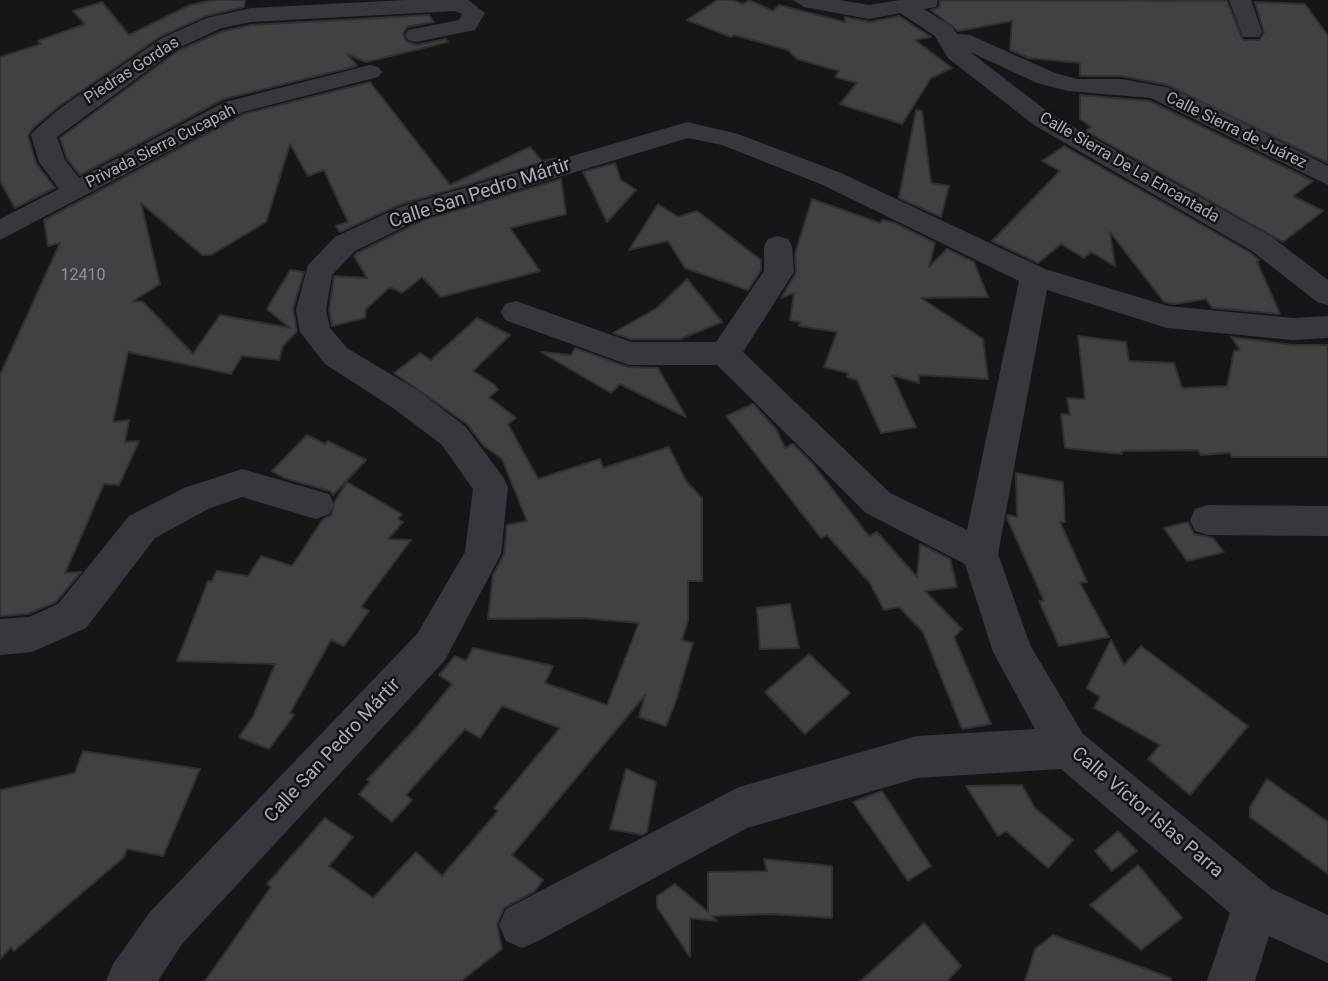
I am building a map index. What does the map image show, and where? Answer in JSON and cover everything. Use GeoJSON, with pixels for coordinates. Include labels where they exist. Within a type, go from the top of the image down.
{"type":"FeatureCollection","features":[{"type":"Feature","properties":{"kind":"street"},"geometry":{"type":"LineString","coordinates":[[804,0],[905,7],[937,0]]}},
{"type":"Feature","properties":{"kind":"street"},"geometry":{"type":"LineString","coordinates":[[1240,0],[1251,32]]}},
{"type":"Feature","properties":{"kind":"street","name":"Piedras Gordas"},"geometry":{"type":"LineString","coordinates":[[75,191],[52,162],[44,135],[68,114],[170,43],[215,23],[251,15],[455,4],[465,6],[474,13],[467,25],[416,35]]}},
{"type":"Feature","properties":{"kind":"street","name":"Calle Sierra De La Encantada"},"geometry":{"type":"LineString","coordinates":[[905,7],[944,32],[956,53],[1043,121],[1262,244],[1328,295]]}},
{"type":"Feature","properties":{"kind":"street","name":"Calle Sierra de Juárez"},"geometry":{"type":"LineString","coordinates":[[944,32],[1046,78],[1077,86],[1121,86],[1157,92],[1194,107],[1328,177]]}},
{"type":"Feature","properties":{"kind":"street","name":"Privada Sierra Cucapah"},"geometry":{"type":"LineString","coordinates":[[0,231],[234,107],[370,72]]}},
{"type":"Feature","properties":{"kind":"street","name":"Calle San Pedro Mártir"},"geometry":{"type":"LineString","coordinates":[[130,981],[166,928],[431,648],[483,554],[491,487],[453,435],[405,399],[336,356],[315,332],[311,310],[318,272],[345,244],[410,212],[687,130],[729,139],[832,178],[1035,276],[1167,317],[1293,329],[1328,327]]}},
{"type":"Feature","properties":{"kind":"street"},"geometry":{"type":"LineString","coordinates":[[725,354],[779,272],[778,246]]}},
{"type":"Feature","properties":{"kind":"street","name":"Calle Víctor Islas Parra"},"geometry":{"type":"LineString","coordinates":[[1035,276],[980,554],[1013,652],[1069,748],[1256,905],[1328,940]]}},
{"type":"Feature","properties":{"kind":"street"},"geometry":{"type":"LineString","coordinates":[[516,312],[629,353],[725,354],[878,503],[980,554]]}},
{"type":"Feature","properties":{"kind":"street"},"geometry":{"type":"LineString","coordinates":[[0,636],[32,634],[72,616],[142,527],[196,498],[242,483],[316,504]]}},
{"type":"Feature","properties":{"kind":"street"},"geometry":{"type":"LineString","coordinates":[[1208,520],[1328,521]]}},
{"type":"Feature","properties":{"kind":"street"},"geometry":{"type":"LineString","coordinates":[[522,925],[739,809],[917,757],[1069,748]]}},
{"type":"Feature","properties":{"kind":"street"},"geometry":{"type":"LineString","coordinates":[[1231,981],[1256,905]]}},
{"type":"Feature","properties":{"kind":"building"},"geometry":{"type":"Polygon","coordinates":[[[214,0],[245,0],[244,7],[206,16],[161,36],[58,107],[33,128],[28,136],[36,163],[55,188],[15,208],[0,181],[0,57],[41,44],[38,41],[85,24],[73,11],[102,2],[129,35],[190,5],[214,0]]]}},
{"type":"Feature","properties":{"kind":"building"},"geometry":{"type":"Polygon","coordinates":[[[717,0],[733,0],[743,4],[749,0],[773,11],[779,5],[845,22],[845,17],[870,22],[899,16],[931,37],[915,40],[952,68],[931,78],[902,124],[840,104],[857,83],[835,77],[839,71],[797,59],[788,50],[734,35],[731,37],[687,20],[717,0]]]}},
{"type":"Feature","properties":{"kind":"building"},"geometry":{"type":"Polygon","coordinates":[[[940,0],[1227,1],[1243,40],[1259,40],[1264,33],[1255,2],[1305,4],[1328,36],[1328,163],[1167,85],[1121,76],[1080,76],[1080,63],[1029,58],[1010,50],[1012,21],[958,31],[931,10],[939,8],[940,0]]]}},
{"type":"Feature","properties":{"kind":"building"},"geometry":{"type":"Polygon","coordinates":[[[429,15],[434,22],[407,27],[403,34],[406,41],[417,45],[446,39],[448,42],[366,62],[347,54],[357,66],[224,99],[80,175],[67,159],[60,138],[179,50],[223,31],[251,25],[429,15]]]}},
{"type":"Feature","properties":{"kind":"building"},"geometry":{"type":"Polygon","coordinates":[[[370,82],[450,185],[530,147],[542,161],[557,158],[399,205],[340,232],[336,226],[348,222],[324,170],[308,176],[290,144],[266,222],[211,255],[202,255],[141,203],[160,284],[133,301],[143,302],[193,354],[220,315],[290,328],[267,309],[290,270],[304,272],[293,309],[297,331],[283,346],[279,360],[242,356],[231,374],[128,352],[113,422],[129,420],[125,442],[139,441],[119,485],[104,484],[65,573],[81,572],[56,602],[28,614],[0,616],[0,375],[60,243],[48,246],[44,220],[244,114],[370,82]]]}},
{"type":"Feature","properties":{"kind":"building"},"geometry":{"type":"Polygon","coordinates":[[[1080,95],[1150,101],[1313,181],[1293,196],[1323,211],[1283,242],[1086,131],[1091,127],[1080,119],[1080,95]]]}},
{"type":"Feature","properties":{"kind":"building"},"geometry":{"type":"Polygon","coordinates":[[[916,110],[922,111],[931,183],[949,186],[941,217],[899,198],[916,110]]]}},
{"type":"Feature","properties":{"kind":"building"},"geometry":{"type":"Polygon","coordinates":[[[1064,146],[1251,253],[1259,260],[1257,262],[1280,314],[1212,308],[1206,299],[1174,304],[1164,302],[1110,232],[1115,266],[1091,252],[1084,258],[1061,244],[1038,263],[992,241],[1060,171],[1042,161],[1064,146]]]}},
{"type":"Feature","properties":{"kind":"building"},"geometry":{"type":"Polygon","coordinates":[[[615,163],[621,180],[636,190],[607,222],[583,172],[615,163]]]}},
{"type":"Feature","properties":{"kind":"building"},"geometry":{"type":"Polygon","coordinates":[[[561,179],[566,214],[510,228],[540,271],[441,297],[422,277],[402,293],[390,287],[366,309],[365,318],[332,326],[329,310],[334,276],[367,278],[354,256],[357,253],[421,221],[561,179]]]}},
{"type":"Feature","properties":{"kind":"building"},"geometry":{"type":"Polygon","coordinates":[[[812,199],[880,223],[882,220],[895,223],[935,243],[929,267],[947,249],[974,262],[988,297],[921,298],[983,339],[988,379],[919,375],[919,383],[892,375],[916,427],[881,433],[857,380],[847,377],[848,373],[824,367],[837,332],[799,326],[800,322],[790,320],[794,293],[781,298],[796,273],[795,254],[812,199]]]}},
{"type":"Feature","properties":{"kind":"building"},"geometry":{"type":"Polygon","coordinates":[[[658,204],[678,217],[697,211],[761,260],[761,270],[748,290],[685,268],[668,241],[629,250],[658,204]]]}},
{"type":"Feature","properties":{"kind":"building"},"geometry":{"type":"Polygon","coordinates":[[[687,279],[722,322],[680,339],[631,339],[613,333],[657,308],[687,279]]]}},
{"type":"Feature","properties":{"kind":"building"},"geometry":{"type":"Polygon","coordinates":[[[477,318],[510,335],[473,371],[495,385],[498,390],[489,397],[516,418],[508,424],[538,479],[600,459],[603,468],[669,447],[686,481],[702,498],[702,581],[688,581],[688,621],[682,640],[693,643],[666,726],[639,717],[645,695],[512,855],[543,880],[535,891],[504,908],[497,924],[502,949],[461,981],[205,981],[271,887],[267,884],[325,818],[353,837],[329,866],[373,898],[416,852],[442,876],[498,811],[494,808],[560,728],[502,706],[480,738],[465,729],[406,795],[412,800],[392,822],[359,794],[370,782],[367,780],[417,727],[452,684],[439,675],[455,656],[466,661],[473,648],[553,666],[545,683],[607,705],[639,623],[583,618],[488,619],[493,575],[504,554],[507,525],[527,521],[502,459],[483,445],[467,424],[394,373],[420,353],[431,360],[477,318]]]}},
{"type":"Feature","properties":{"kind":"building"},"geometry":{"type":"Polygon","coordinates":[[[1078,336],[1126,342],[1129,361],[1174,363],[1182,388],[1227,386],[1234,351],[1240,350],[1231,337],[1293,345],[1328,345],[1328,457],[1232,457],[1230,453],[1201,455],[1198,450],[1122,451],[1122,454],[1065,448],[1061,414],[1070,415],[1067,398],[1085,399],[1078,336]]]}},
{"type":"Feature","properties":{"kind":"building"},"geometry":{"type":"Polygon","coordinates":[[[575,348],[628,367],[658,368],[686,417],[620,384],[611,393],[541,352],[571,355],[575,348]]]}},
{"type":"Feature","properties":{"kind":"building"},"geometry":{"type":"Polygon","coordinates":[[[753,404],[776,429],[785,448],[793,444],[812,463],[869,536],[877,532],[917,577],[920,544],[950,559],[957,587],[925,591],[962,629],[954,637],[991,724],[962,729],[923,632],[899,607],[884,610],[870,583],[827,535],[821,538],[726,416],[753,404]]]}},
{"type":"Feature","properties":{"kind":"building"},"geometry":{"type":"Polygon","coordinates":[[[307,435],[325,444],[328,441],[366,460],[333,495],[330,491],[284,478],[272,471],[307,435]]]}},
{"type":"Feature","properties":{"kind":"building"},"geometry":{"type":"Polygon","coordinates":[[[1016,473],[1063,482],[1065,522],[1060,522],[1087,582],[1080,583],[1109,637],[1059,646],[1039,601],[1044,601],[1007,518],[1008,515],[1017,517],[1016,473]]]}},
{"type":"Feature","properties":{"kind":"building"},"geometry":{"type":"Polygon","coordinates":[[[347,482],[402,514],[398,519],[403,522],[388,539],[411,540],[361,607],[369,611],[344,646],[331,640],[290,713],[294,715],[269,749],[239,737],[254,715],[275,664],[177,661],[208,581],[211,582],[217,571],[248,576],[261,556],[292,566],[323,519],[331,515],[335,501],[347,482]]]}},
{"type":"Feature","properties":{"kind":"building"},"geometry":{"type":"Polygon","coordinates":[[[1188,522],[1194,534],[1213,538],[1224,552],[1187,561],[1164,528],[1188,522]]]}},
{"type":"Feature","properties":{"kind":"building"},"geometry":{"type":"Polygon","coordinates":[[[790,604],[799,648],[760,649],[757,608],[790,604]]]}},
{"type":"Feature","properties":{"kind":"building"},"geometry":{"type":"Polygon","coordinates":[[[1111,640],[1124,665],[1141,646],[1248,726],[1190,795],[1148,759],[1160,745],[1094,708],[1100,697],[1087,688],[1111,640]]]}},
{"type":"Feature","properties":{"kind":"building"},"geometry":{"type":"Polygon","coordinates":[[[809,654],[850,693],[805,734],[765,692],[809,654]]]}},
{"type":"Feature","properties":{"kind":"building"},"geometry":{"type":"Polygon","coordinates":[[[83,751],[200,769],[163,856],[127,849],[124,857],[14,951],[11,947],[0,959],[0,790],[75,773],[83,751]]]}},
{"type":"Feature","properties":{"kind":"building"},"geometry":{"type":"Polygon","coordinates":[[[626,769],[656,782],[647,832],[642,835],[610,829],[626,769]]]}},
{"type":"Feature","properties":{"kind":"building"},"geometry":{"type":"Polygon","coordinates":[[[1267,779],[1328,822],[1328,874],[1250,817],[1250,807],[1267,779]]]}},
{"type":"Feature","properties":{"kind":"building"},"geometry":{"type":"Polygon","coordinates":[[[1022,785],[1034,807],[1073,840],[1048,868],[1006,831],[998,836],[966,786],[1022,785]]]}},
{"type":"Feature","properties":{"kind":"building"},"geometry":{"type":"Polygon","coordinates":[[[882,791],[931,866],[908,881],[853,802],[882,791]]]}},
{"type":"Feature","properties":{"kind":"building"},"geometry":{"type":"Polygon","coordinates":[[[1118,831],[1137,851],[1112,871],[1095,851],[1118,831]]]}},
{"type":"Feature","properties":{"kind":"building"},"geometry":{"type":"Polygon","coordinates":[[[764,859],[832,866],[832,918],[770,914],[712,916],[717,921],[690,918],[690,957],[657,907],[657,896],[675,884],[708,912],[708,872],[767,871],[764,859]]]}},
{"type":"Feature","properties":{"kind":"building"},"geometry":{"type":"Polygon","coordinates":[[[1138,865],[1182,918],[1141,950],[1090,905],[1138,865]]]}},
{"type":"Feature","properties":{"kind":"building"},"geometry":{"type":"Polygon","coordinates":[[[924,923],[961,966],[947,981],[861,981],[924,923]]]}},
{"type":"Feature","properties":{"kind":"building"},"geometry":{"type":"Polygon","coordinates":[[[1053,935],[1171,978],[1170,981],[1025,981],[1035,949],[1053,935]]]}}]}
